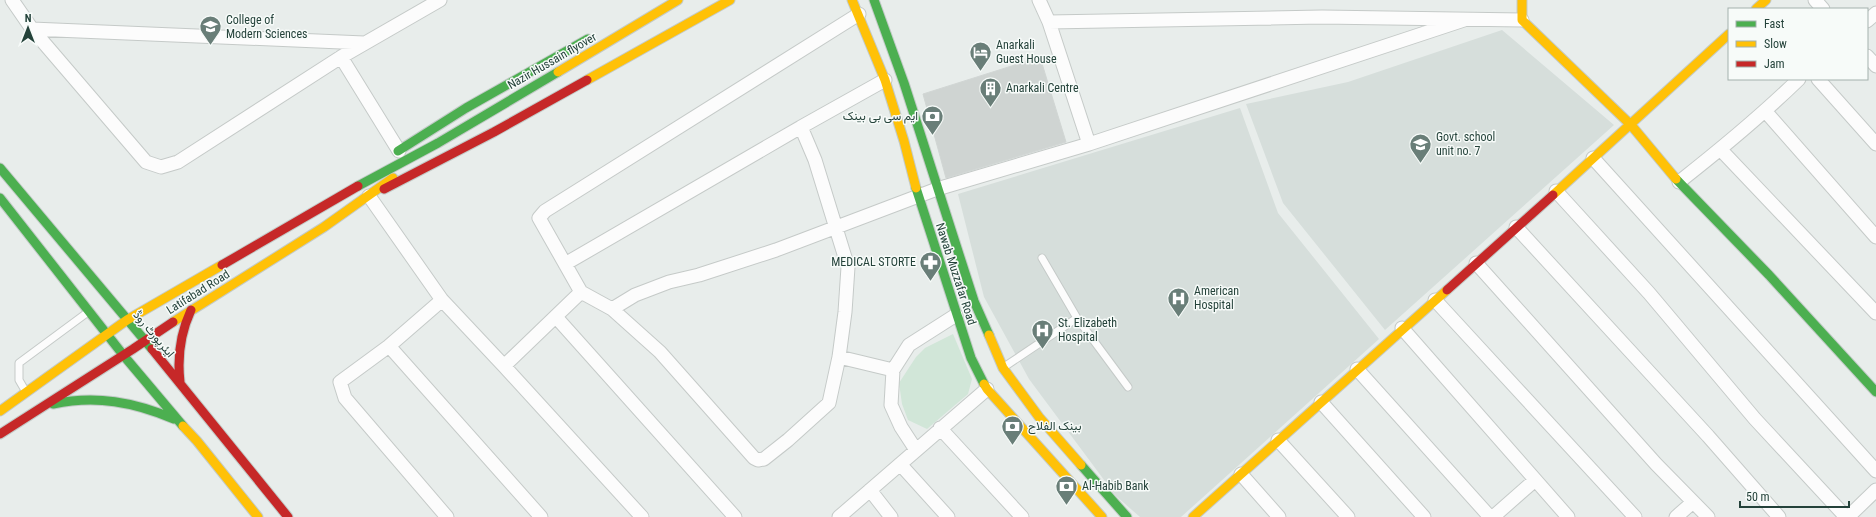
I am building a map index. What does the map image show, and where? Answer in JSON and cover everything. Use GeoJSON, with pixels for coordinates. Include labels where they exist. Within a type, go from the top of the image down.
{"type":"FeatureCollection","features":[{"type":"Feature","properties":{"kind":"street"},"geometry":{"type":"LineString","coordinates":[[12,0],[32,29],[146,162],[161,167],[178,162],[341,57],[440,0]]}},
{"type":"Feature","properties":{"kind":"street","name":"Nazir Hussain flyover"},"geometry":{"type":"LineString","coordinates":[[438,143],[678,0]]}},
{"type":"Feature","properties":{"kind":"street"},"geometry":{"type":"LineString","coordinates":[[369,196],[494,132],[730,0]]}},
{"type":"Feature","properties":{"kind":"street","name":"Nawab Muzzafar Road"},"geometry":{"type":"LineString","coordinates":[[852,0],[885,80],[904,141],[918,196],[970,358],[987,389],[1102,517]]}},
{"type":"Feature","properties":{"kind":"street","name":"Nawab Muzzafar Road"},"geometry":{"type":"LineString","coordinates":[[874,0],[904,83],[974,301],[1003,368],[1039,417],[1127,517]]}},
{"type":"Feature","properties":{"kind":"street"},"geometry":{"type":"LineString","coordinates":[[1039,0],[1049,22],[1089,144]]}},
{"type":"Feature","properties":{"kind":"street"},"geometry":{"type":"LineString","coordinates":[[1522,0],[1522,20]]}},
{"type":"Feature","properties":{"kind":"street"},"geometry":{"type":"LineString","coordinates":[[1757,8],[1766,0]]}},
{"type":"Feature","properties":{"kind":"street"},"geometry":{"type":"LineString","coordinates":[[1814,0],[1822,8]]}},
{"type":"Feature","properties":{"kind":"street"},"geometry":{"type":"LineString","coordinates":[[1868,20],[1876,13]]}},
{"type":"Feature","properties":{"kind":"street"},"geometry":{"type":"LineString","coordinates":[[801,127],[815,160],[848,268],[845,312],[839,357],[829,403],[788,440],[764,459],[758,460],[754,458],[660,352],[612,309],[581,292],[539,218],[541,214],[859,14]]}},
{"type":"Feature","properties":{"kind":"street"},"geometry":{"type":"LineString","coordinates":[[1049,22],[1322,17],[1522,20],[1631,125],[1680,182],[1769,275],[1876,392]]}},
{"type":"Feature","properties":{"kind":"street"},"geometry":{"type":"LineString","coordinates":[[612,309],[635,295],[669,282],[706,273],[835,228],[937,189],[1089,144],[1464,20]]}},
{"type":"Feature","properties":{"kind":"street"},"geometry":{"type":"LineString","coordinates":[[32,29],[364,43]]}},
{"type":"Feature","properties":{"kind":"street"},"geometry":{"type":"LineString","coordinates":[[341,57],[396,153],[466,108],[598,33]]}},
{"type":"Feature","properties":{"kind":"street"},"geometry":{"type":"LineString","coordinates":[[1195,516],[1402,328],[1631,125],[1728,35]]}},
{"type":"Feature","properties":{"kind":"street"},"geometry":{"type":"LineString","coordinates":[[1868,57],[1876,66]]}},
{"type":"Feature","properties":{"kind":"street"},"geometry":{"type":"LineString","coordinates":[[565,264],[885,80]]}},
{"type":"Feature","properties":{"kind":"street"},"geometry":{"type":"LineString","coordinates":[[1680,182],[1766,112],[1798,80]]}},
{"type":"Feature","properties":{"kind":"street"},"geometry":{"type":"LineString","coordinates":[[1819,80],[1876,144]]}},
{"type":"Feature","properties":{"kind":"street"},"geometry":{"type":"LineString","coordinates":[[1766,112],[1876,237]]}},
{"type":"Feature","properties":{"kind":"street"},"geometry":{"type":"LineString","coordinates":[[369,196],[438,143]]}},
{"type":"Feature","properties":{"kind":"street"},"geometry":{"type":"LineString","coordinates":[[238,256],[383,172],[438,143]]}},
{"type":"Feature","properties":{"kind":"street"},"geometry":{"type":"LineString","coordinates":[[1721,150],[1876,313]]}},
{"type":"Feature","properties":{"kind":"street"},"geometry":{"type":"LineString","coordinates":[[1593,158],[1876,471]]}},
{"type":"Feature","properties":{"kind":"street"},"geometry":{"type":"LineString","coordinates":[[238,256],[321,200],[379,164]]}},
{"type":"Feature","properties":{"kind":"street","name":"ایئرپورٹ روڈ"},"geometry":{"type":"LineString","coordinates":[[0,168],[144,342],[180,382],[288,517]]}},
{"type":"Feature","properties":{"kind":"street"},"geometry":{"type":"LineString","coordinates":[[1556,191],[1649,293],[1755,419],[1847,517],[1876,490]]}},
{"type":"Feature","properties":{"kind":"street"},"geometry":{"type":"LineString","coordinates":[[369,196],[442,300],[642,517]]}},
{"type":"Feature","properties":{"kind":"street","name":"Latifabad Road"},"geometry":{"type":"LineString","coordinates":[[0,434],[38,408],[124,356],[191,310],[268,263],[369,196]]}},
{"type":"Feature","properties":{"kind":"street"},"geometry":{"type":"LineString","coordinates":[[0,198],[124,356],[179,422],[197,441],[258,517]]}},
{"type":"Feature","properties":{"kind":"street"},"geometry":{"type":"LineString","coordinates":[[1516,227],[1708,436],[1779,517]]}},
{"type":"Feature","properties":{"kind":"street","name":"Latifabad Road"},"geometry":{"type":"LineString","coordinates":[[0,411],[127,320],[238,256]]}},
{"type":"Feature","properties":{"kind":"street"},"geometry":{"type":"LineString","coordinates":[[1476,263],[1651,458],[1708,517]]}},
{"type":"Feature","properties":{"kind":"street"},"geometry":{"type":"LineString","coordinates":[[504,366],[581,292]]}},
{"type":"Feature","properties":{"kind":"street"},"geometry":{"type":"LineString","coordinates":[[442,300],[389,346],[340,382],[345,398],[447,517]]}},
{"type":"Feature","properties":{"kind":"street"},"geometry":{"type":"LineString","coordinates":[[1435,300],[1635,517]]}},
{"type":"Feature","properties":{"kind":"street"},"geometry":{"type":"LineString","coordinates":[[180,382],[177,363],[178,345],[183,327],[191,310]]}},
{"type":"Feature","properties":{"kind":"street"},"geometry":{"type":"LineString","coordinates":[[916,450],[901,427],[891,405],[892,370],[909,345],[956,315]]}},
{"type":"Feature","properties":{"kind":"street"},"geometry":{"type":"LineString","coordinates":[[556,317],[736,517]]}},
{"type":"Feature","properties":{"kind":"street"},"geometry":{"type":"LineString","coordinates":[[1402,328],[1568,517]]}},
{"type":"Feature","properties":{"kind":"street"},"geometry":{"type":"LineString","coordinates":[[389,346],[541,517]]}},
{"type":"Feature","properties":{"kind":"street"},"geometry":{"type":"LineString","coordinates":[[839,357],[892,370]]}},
{"type":"Feature","properties":{"kind":"street"},"geometry":{"type":"LineString","coordinates":[[1357,369],[1491,517],[1535,480]]}},
{"type":"Feature","properties":{"kind":"street"},"geometry":{"type":"LineString","coordinates":[[839,517],[940,428],[987,389]]}},
{"type":"Feature","properties":{"kind":"street"},"geometry":{"type":"LineString","coordinates":[[38,408],[66,400],[95,398],[124,401],[152,409],[179,422]]}},
{"type":"Feature","properties":{"kind":"street"},"geometry":{"type":"LineString","coordinates":[[1321,402],[1424,517]]}},
{"type":"Feature","properties":{"kind":"street"},"geometry":{"type":"LineString","coordinates":[[940,428],[1022,517]]}},
{"type":"Feature","properties":{"kind":"street"},"geometry":{"type":"LineString","coordinates":[[1278,440],[1348,517]]}},
{"type":"Feature","properties":{"kind":"street"},"geometry":{"type":"LineString","coordinates":[[900,464],[948,517]]}},
{"type":"Feature","properties":{"kind":"street"},"geometry":{"type":"LineString","coordinates":[[1241,474],[1280,517]]}},
{"type":"Feature","properties":{"kind":"street"},"geometry":{"type":"LineString","coordinates":[[870,490],[891,517]]}},
{"type":"Feature","properties":{"kind":"street"},"geometry":{"type":"LineString","coordinates":[[1676,517],[1693,502]]}},
{"type":"Feature","properties":{"kind":"lane"},"geometry":{"type":"LineString","coordinates":[[1042,258],[1077,318],[1128,387]]}},
{"type":"Feature","properties":{"kind":"lane"},"geometry":{"type":"LineString","coordinates":[[26,393],[19,380],[19,363],[90,311]]}},
{"type":"Feature","properties":{"kind":"lane"},"geometry":{"type":"LineString","coordinates":[[1003,368],[1077,318]]}},
{"type":"Feature","properties":{"kind":"shaded area","name":"Govt. school unit no. 7"},"geometry":{"type":"Polygon","coordinates":[[[1502,30],[1614,125],[1385,330],[1283,203],[1246,104],[1348,82],[1502,30]]]}},
{"type":"Feature","properties":{"kind":"shaded area","name":"American Hospital"},"geometry":{"type":"Polygon","coordinates":[[[1240,108],[1278,213],[1379,339],[1181,517],[1140,517],[1116,496],[1029,379],[984,297],[958,194],[1240,108]]]}},
{"type":"Feature","properties":{"kind":"green space"},"geometry":{"type":"Polygon","coordinates":[[[953,334],[972,379],[968,394],[927,429],[908,420],[902,404],[899,383],[916,357],[925,348],[953,334]]]}},
{"type":"Feature","properties":{"kind":"building","name":"Anarkali Centre"},"geometry":{"type":"Polygon","coordinates":[[[1040,57],[1066,142],[946,178],[923,94],[1040,57]]]}},
{"type":"Feature","properties":{"kind":"traffic: fast"},"geometry":{"type":"LineString","coordinates":[[874,0],[904,83],[974,301],[989,335]]}},
{"type":"Feature","properties":{"kind":"traffic: fast"},"geometry":{"type":"LineString","coordinates":[[398,151],[466,108],[588,39]]}},
{"type":"Feature","properties":{"kind":"traffic: fast"},"geometry":{"type":"LineString","coordinates":[[358,186],[438,143],[558,72]]}},
{"type":"Feature","properties":{"kind":"traffic: fast"},"geometry":{"type":"LineString","coordinates":[[0,168],[152,349]]}},
{"type":"Feature","properties":{"kind":"traffic: fast"},"geometry":{"type":"LineString","coordinates":[[1676,179],[1769,275],[1876,392]]}},
{"type":"Feature","properties":{"kind":"traffic: fast"},"geometry":{"type":"LineString","coordinates":[[916,188],[971,358],[984,384]]}},
{"type":"Feature","properties":{"kind":"traffic: fast"},"geometry":{"type":"LineString","coordinates":[[0,198],[124,356],[183,426]]}},
{"type":"Feature","properties":{"kind":"traffic: fast"},"geometry":{"type":"LineString","coordinates":[[53,404],[69,401],[100,400],[129,404],[174,419]]}},
{"type":"Feature","properties":{"kind":"traffic: fast"},"geometry":{"type":"LineString","coordinates":[[1081,465],[1127,517]]}},
{"type":"Feature","properties":{"kind":"traffic: slow"},"geometry":{"type":"LineString","coordinates":[[558,72],[678,0]]}},
{"type":"Feature","properties":{"kind":"traffic: slow"},"geometry":{"type":"LineString","coordinates":[[587,80],[730,0]]}},
{"type":"Feature","properties":{"kind":"traffic: slow"},"geometry":{"type":"LineString","coordinates":[[852,0],[885,80],[904,141],[916,188]]}},
{"type":"Feature","properties":{"kind":"traffic: slow"},"geometry":{"type":"LineString","coordinates":[[1522,0],[1522,20],[1631,125],[1676,179]]}},
{"type":"Feature","properties":{"kind":"traffic: slow"},"geometry":{"type":"LineString","coordinates":[[1757,8],[1766,0]]}},
{"type":"Feature","properties":{"kind":"traffic: slow"},"geometry":{"type":"LineString","coordinates":[[1553,195],[1728,35]]}},
{"type":"Feature","properties":{"kind":"traffic: slow"},"geometry":{"type":"LineString","coordinates":[[173,322],[324,227],[393,178]]}},
{"type":"Feature","properties":{"kind":"traffic: slow"},"geometry":{"type":"LineString","coordinates":[[0,411],[127,320],[222,265]]}},
{"type":"Feature","properties":{"kind":"traffic: slow"},"geometry":{"type":"LineString","coordinates":[[1193,517],[1447,290]]}},
{"type":"Feature","properties":{"kind":"traffic: slow"},"geometry":{"type":"LineString","coordinates":[[989,335],[1003,368],[1039,417],[1081,465]]}},
{"type":"Feature","properties":{"kind":"traffic: slow"},"geometry":{"type":"LineString","coordinates":[[984,384],[1102,517]]}},
{"type":"Feature","properties":{"kind":"traffic: slow"},"geometry":{"type":"LineString","coordinates":[[183,426],[197,441],[258,517]]}},
{"type":"Feature","properties":{"kind":"traffic: jam"},"geometry":{"type":"LineString","coordinates":[[384,189],[494,132],[587,80]]}},
{"type":"Feature","properties":{"kind":"traffic: jam"},"geometry":{"type":"LineString","coordinates":[[222,265],[358,186]]}},
{"type":"Feature","properties":{"kind":"traffic: jam"},"geometry":{"type":"LineString","coordinates":[[1447,290],[1553,195]]}},
{"type":"Feature","properties":{"kind":"traffic: jam"},"geometry":{"type":"LineString","coordinates":[[180,382],[180,345],[184,328],[191,310]]}},
{"type":"Feature","properties":{"kind":"traffic: jam"},"geometry":{"type":"LineString","coordinates":[[0,434],[173,322]]}},
{"type":"Feature","properties":{"kind":"traffic: jam"},"geometry":{"type":"LineString","coordinates":[[152,349],[288,517]]}},
{"type":"Feature","properties":{"kind":"place","name":"College of Modern Sciences"},"geometry":{"type":"Point","coordinates":[211,46]}},
{"type":"Feature","properties":{"kind":"place","name":"Anarkali Guest House"},"geometry":{"type":"Point","coordinates":[980,72]}},
{"type":"Feature","properties":{"kind":"place","name":"Anarkali Centre"},"geometry":{"type":"Point","coordinates":[991,108]}},
{"type":"Feature","properties":{"kind":"place","name":"ایم سی بی بینک"},"geometry":{"type":"Point","coordinates":[933,136]}},
{"type":"Feature","properties":{"kind":"place","name":"Govt. school unit no. 7"},"geometry":{"type":"Point","coordinates":[1420,164]}},
{"type":"Feature","properties":{"kind":"place","name":"MEDICAL STORTE"},"geometry":{"type":"Point","coordinates":[931,282]}},
{"type":"Feature","properties":{"kind":"place","name":"American Hospital"},"geometry":{"type":"Point","coordinates":[1179,318]}},
{"type":"Feature","properties":{"kind":"place","name":"St. Elizabeth Hospital"},"geometry":{"type":"Point","coordinates":[1043,350]}},
{"type":"Feature","properties":{"kind":"place","name":"بینک الفلاح"},"geometry":{"type":"Point","coordinates":[1013,446]}},
{"type":"Feature","properties":{"kind":"place","name":"Al-Habib Bank"},"geometry":{"type":"Point","coordinates":[1066,506]}}]}
